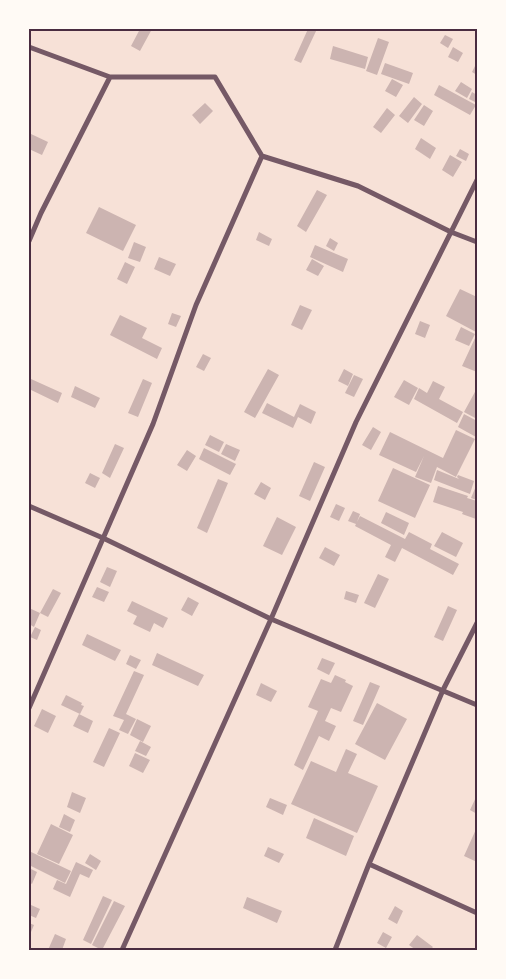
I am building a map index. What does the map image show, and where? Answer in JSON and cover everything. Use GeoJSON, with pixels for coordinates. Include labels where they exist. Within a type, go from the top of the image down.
{"type":"FeatureCollection","features":[{"type":"Feature","properties":{"kind":"street"},"geometry":{"type":"LineString","coordinates":[[29,46],[110,77],[215,77],[262,156],[358,186],[451,232],[477,242]]}},
{"type":"Feature","properties":{"kind":"street"},"geometry":{"type":"LineString","coordinates":[[29,241],[41,213],[110,77]]}},
{"type":"Feature","properties":{"kind":"street"},"geometry":{"type":"LineString","coordinates":[[29,708],[153,424],[196,304],[262,156]]}},
{"type":"Feature","properties":{"kind":"street"},"geometry":{"type":"LineString","coordinates":[[122,950],[271,619],[356,422],[477,180]]}},
{"type":"Feature","properties":{"kind":"street"},"geometry":{"type":"LineString","coordinates":[[29,506],[103,538],[271,619],[477,705]]}},
{"type":"Feature","properties":{"kind":"street"},"geometry":{"type":"LineString","coordinates":[[335,950],[369,864],[443,690],[477,623]]}},
{"type":"Feature","properties":{"kind":"street"},"geometry":{"type":"LineString","coordinates":[[369,864],[477,913]]}},
{"type":"Feature","properties":{"kind":"building"},"geometry":{"type":"Polygon","coordinates":[[[140,29],[152,29],[140,51],[131,46],[140,29]]]}},
{"type":"Feature","properties":{"kind":"building"},"geometry":{"type":"Polygon","coordinates":[[[308,29],[317,29],[301,63],[294,60],[308,29]]]}},
{"type":"Feature","properties":{"kind":"building"},"geometry":{"type":"Polygon","coordinates":[[[445,35],[453,39],[448,48],[440,43],[445,35]]]}},
{"type":"Feature","properties":{"kind":"building"},"geometry":{"type":"Polygon","coordinates":[[[378,38],[389,42],[377,75],[366,71],[378,38]]]}},
{"type":"Feature","properties":{"kind":"building"},"geometry":{"type":"Polygon","coordinates":[[[333,46],[368,57],[365,69],[330,59],[333,46]]]}},
{"type":"Feature","properties":{"kind":"building"},"geometry":{"type":"Polygon","coordinates":[[[453,47],[463,53],[458,62],[448,57],[453,47]]]}},
{"type":"Feature","properties":{"kind":"building"},"geometry":{"type":"Polygon","coordinates":[[[477,62],[477,75],[472,72],[477,62]]]}},
{"type":"Feature","properties":{"kind":"building"},"geometry":{"type":"Polygon","coordinates":[[[385,63],[413,73],[409,84],[381,74],[385,63]]]}},
{"type":"Feature","properties":{"kind":"building"},"geometry":{"type":"Polygon","coordinates":[[[392,79],[403,85],[396,97],[385,91],[392,79]]]}},
{"type":"Feature","properties":{"kind":"building"},"geometry":{"type":"Polygon","coordinates":[[[461,82],[472,89],[467,98],[455,91],[461,82]]]}},
{"type":"Feature","properties":{"kind":"building"},"geometry":{"type":"Polygon","coordinates":[[[439,85],[476,105],[470,115],[434,95],[439,85]]]}},
{"type":"Feature","properties":{"kind":"building"},"geometry":{"type":"Polygon","coordinates":[[[472,92],[477,95],[477,103],[469,99],[472,92]]]}},
{"type":"Feature","properties":{"kind":"building"},"geometry":{"type":"Polygon","coordinates":[[[414,97],[422,104],[408,123],[399,116],[414,97]]]}},
{"type":"Feature","properties":{"kind":"building"},"geometry":{"type":"Polygon","coordinates":[[[205,103],[213,111],[200,124],[192,115],[205,103]]]}},
{"type":"Feature","properties":{"kind":"building"},"geometry":{"type":"Polygon","coordinates":[[[424,105],[433,111],[424,126],[414,120],[424,105]]]}},
{"type":"Feature","properties":{"kind":"building"},"geometry":{"type":"Polygon","coordinates":[[[387,108],[395,115],[381,133],[373,127],[387,108]]]}},
{"type":"Feature","properties":{"kind":"building"},"geometry":{"type":"Polygon","coordinates":[[[31,134],[48,142],[42,155],[29,149],[31,134]]]}},
{"type":"Feature","properties":{"kind":"building"},"geometry":{"type":"Polygon","coordinates":[[[421,138],[436,148],[430,159],[415,149],[421,138]]]}},
{"type":"Feature","properties":{"kind":"building"},"geometry":{"type":"Polygon","coordinates":[[[460,149],[469,154],[466,161],[456,156],[460,149]]]}},
{"type":"Feature","properties":{"kind":"building"},"geometry":{"type":"Polygon","coordinates":[[[450,155],[462,162],[453,177],[442,170],[450,155]]]}},
{"type":"Feature","properties":{"kind":"building"},"geometry":{"type":"Polygon","coordinates":[[[317,190],[327,195],[306,232],[297,226],[317,190]]]}},
{"type":"Feature","properties":{"kind":"building"},"geometry":{"type":"Polygon","coordinates":[[[99,207],[136,225],[123,251],[86,233],[99,207]]]}},
{"type":"Feature","properties":{"kind":"building"},"geometry":{"type":"Polygon","coordinates":[[[259,232],[272,239],[269,246],[256,240],[259,232]]]}},
{"type":"Feature","properties":{"kind":"building"},"geometry":{"type":"Polygon","coordinates":[[[330,238],[338,243],[334,251],[326,246],[330,238]]]}},
{"type":"Feature","properties":{"kind":"building"},"geometry":{"type":"Polygon","coordinates":[[[134,242],[146,247],[140,262],[128,258],[134,242]]]}},
{"type":"Feature","properties":{"kind":"building"},"geometry":{"type":"Polygon","coordinates":[[[315,245],[348,259],[343,272],[310,257],[315,245]]]}},
{"type":"Feature","properties":{"kind":"building"},"geometry":{"type":"Polygon","coordinates":[[[159,257],[176,264],[170,276],[154,269],[159,257]]]}},
{"type":"Feature","properties":{"kind":"building"},"geometry":{"type":"Polygon","coordinates":[[[312,259],[324,266],[318,276],[306,270],[312,259]]]}},
{"type":"Feature","properties":{"kind":"building"},"geometry":{"type":"Polygon","coordinates":[[[125,262],[135,267],[127,284],[117,279],[125,262]]]}},
{"type":"Feature","properties":{"kind":"building"},"geometry":{"type":"Polygon","coordinates":[[[460,289],[477,297],[476,332],[446,316],[460,289]]]}},
{"type":"Feature","properties":{"kind":"building"},"geometry":{"type":"Polygon","coordinates":[[[300,305],[312,310],[302,330],[291,325],[300,305]]]}},
{"type":"Feature","properties":{"kind":"building"},"geometry":{"type":"Polygon","coordinates":[[[172,313],[181,316],[176,327],[168,324],[172,313]]]}},
{"type":"Feature","properties":{"kind":"building"},"geometry":{"type":"Polygon","coordinates":[[[120,315],[147,328],[142,338],[162,348],[157,359],[110,335],[120,315]]]}},
{"type":"Feature","properties":{"kind":"building"},"geometry":{"type":"Polygon","coordinates":[[[420,321],[430,325],[425,338],[415,334],[420,321]]]}},
{"type":"Feature","properties":{"kind":"building"},"geometry":{"type":"Polygon","coordinates":[[[461,327],[475,334],[469,346],[455,340],[461,327]]]}},
{"type":"Feature","properties":{"kind":"building"},"geometry":{"type":"Polygon","coordinates":[[[477,337],[477,372],[462,366],[477,337]]]}},
{"type":"Feature","properties":{"kind":"building"},"geometry":{"type":"Polygon","coordinates":[[[203,354],[211,358],[204,371],[196,367],[203,354]]]}},
{"type":"Feature","properties":{"kind":"building"},"geometry":{"type":"Polygon","coordinates":[[[268,369],[279,375],[255,418],[244,412],[268,369]]]}},
{"type":"Feature","properties":{"kind":"building"},"geometry":{"type":"Polygon","coordinates":[[[344,369],[353,374],[348,386],[338,381],[344,369]]]}},
{"type":"Feature","properties":{"kind":"building"},"geometry":{"type":"Polygon","coordinates":[[[354,375],[363,379],[354,397],[345,393],[354,375]]]}},
{"type":"Feature","properties":{"kind":"building"},"geometry":{"type":"Polygon","coordinates":[[[31,379],[62,393],[58,403],[29,389],[31,379]]]}},
{"type":"Feature","properties":{"kind":"building"},"geometry":{"type":"Polygon","coordinates":[[[143,379],[152,383],[138,417],[128,413],[143,379]]]}},
{"type":"Feature","properties":{"kind":"building"},"geometry":{"type":"Polygon","coordinates":[[[404,380],[418,388],[409,405],[394,397],[404,380]]]}},
{"type":"Feature","properties":{"kind":"building"},"geometry":{"type":"Polygon","coordinates":[[[433,381],[445,387],[439,399],[463,412],[457,423],[414,399],[419,388],[427,393],[433,381]]]}},
{"type":"Feature","properties":{"kind":"building"},"geometry":{"type":"Polygon","coordinates":[[[75,386],[100,398],[95,408],[71,397],[75,386]]]}},
{"type":"Feature","properties":{"kind":"building"},"geometry":{"type":"Polygon","coordinates":[[[477,391],[477,419],[464,412],[477,391]]]}},
{"type":"Feature","properties":{"kind":"building"},"geometry":{"type":"Polygon","coordinates":[[[267,403],[294,417],[300,404],[316,412],[311,424],[298,417],[293,428],[262,413],[267,403]]]}},
{"type":"Feature","properties":{"kind":"building"},"geometry":{"type":"Polygon","coordinates":[[[464,414],[477,421],[476,437],[458,427],[464,414]]]}},
{"type":"Feature","properties":{"kind":"building"},"geometry":{"type":"Polygon","coordinates":[[[373,427],[381,432],[371,450],[362,445],[373,427]]]}},
{"type":"Feature","properties":{"kind":"building"},"geometry":{"type":"Polygon","coordinates":[[[456,430],[475,439],[456,477],[437,467],[431,483],[415,477],[424,456],[416,472],[379,455],[390,432],[443,458],[456,430]]]}},
{"type":"Feature","properties":{"kind":"building"},"geometry":{"type":"Polygon","coordinates":[[[210,435],[224,442],[219,452],[205,445],[210,435]]]}},
{"type":"Feature","properties":{"kind":"building"},"geometry":{"type":"Polygon","coordinates":[[[115,444],[124,448],[110,478],[102,473],[115,444]]]}},
{"type":"Feature","properties":{"kind":"building"},"geometry":{"type":"Polygon","coordinates":[[[226,444],[240,450],[235,461],[221,454],[226,444]]]}},
{"type":"Feature","properties":{"kind":"building"},"geometry":{"type":"Polygon","coordinates":[[[204,448],[236,464],[230,475],[199,459],[204,448]]]}},
{"type":"Feature","properties":{"kind":"building"},"geometry":{"type":"Polygon","coordinates":[[[187,450],[196,456],[187,471],[177,465],[187,450]]]}},
{"type":"Feature","properties":{"kind":"building"},"geometry":{"type":"Polygon","coordinates":[[[314,462],[325,467],[310,501],[299,496],[314,462]]]}},
{"type":"Feature","properties":{"kind":"building"},"geometry":{"type":"Polygon","coordinates":[[[393,468],[430,485],[415,518],[378,501],[393,468]]]}},
{"type":"Feature","properties":{"kind":"building"},"geometry":{"type":"Polygon","coordinates":[[[437,470],[459,479],[458,475],[474,481],[470,494],[434,480],[437,470]]]}},
{"type":"Feature","properties":{"kind":"building"},"geometry":{"type":"Polygon","coordinates":[[[90,473],[100,478],[95,488],[85,483],[90,473]]]}},
{"type":"Feature","properties":{"kind":"building"},"geometry":{"type":"Polygon","coordinates":[[[218,479],[228,483],[207,533],[197,528],[218,479]]]}},
{"type":"Feature","properties":{"kind":"building"},"geometry":{"type":"Polygon","coordinates":[[[261,482],[271,488],[265,500],[254,494],[261,482]]]}},
{"type":"Feature","properties":{"kind":"building"},"geometry":{"type":"Polygon","coordinates":[[[438,486],[477,501],[476,519],[462,514],[463,512],[433,502],[438,486]]]}},
{"type":"Feature","properties":{"kind":"building"},"geometry":{"type":"Polygon","coordinates":[[[477,487],[477,500],[471,498],[477,487]]]}},
{"type":"Feature","properties":{"kind":"building"},"geometry":{"type":"Polygon","coordinates":[[[336,504],[345,508],[339,521],[330,517],[336,504]]]}},
{"type":"Feature","properties":{"kind":"building"},"geometry":{"type":"Polygon","coordinates":[[[353,511],[360,514],[357,522],[360,516],[405,539],[409,532],[432,544],[430,549],[459,564],[453,575],[402,548],[395,562],[385,557],[391,545],[348,521],[353,511]]]}},
{"type":"Feature","properties":{"kind":"building"},"geometry":{"type":"Polygon","coordinates":[[[386,512],[409,523],[404,535],[381,523],[386,512]]]}},
{"type":"Feature","properties":{"kind":"building"},"geometry":{"type":"Polygon","coordinates":[[[277,517],[296,527],[282,555],[263,546],[277,517]]]}},
{"type":"Feature","properties":{"kind":"building"},"geometry":{"type":"Polygon","coordinates":[[[442,532],[463,543],[456,557],[434,546],[442,532]]]}},
{"type":"Feature","properties":{"kind":"building"},"geometry":{"type":"Polygon","coordinates":[[[325,547],[340,555],[334,566],[319,558],[325,547]]]}},
{"type":"Feature","properties":{"kind":"building"},"geometry":{"type":"Polygon","coordinates":[[[107,567],[117,571],[110,587],[100,582],[107,567]]]}},
{"type":"Feature","properties":{"kind":"building"},"geometry":{"type":"Polygon","coordinates":[[[378,574],[389,579],[375,608],[364,603],[378,574]]]}},
{"type":"Feature","properties":{"kind":"building"},"geometry":{"type":"Polygon","coordinates":[[[97,587],[109,592],[104,602],[92,597],[97,587]]]}},
{"type":"Feature","properties":{"kind":"building"},"geometry":{"type":"Polygon","coordinates":[[[53,589],[61,593],[48,617],[40,613],[53,589]]]}},
{"type":"Feature","properties":{"kind":"building"},"geometry":{"type":"Polygon","coordinates":[[[346,591],[359,595],[356,603],[344,599],[346,591]]]}},
{"type":"Feature","properties":{"kind":"building"},"geometry":{"type":"Polygon","coordinates":[[[188,597],[199,603],[192,616],[181,610],[188,597]]]}},
{"type":"Feature","properties":{"kind":"building"},"geometry":{"type":"Polygon","coordinates":[[[132,601],[168,618],[163,628],[154,623],[150,632],[133,624],[137,616],[127,611],[132,601]]]}},
{"type":"Feature","properties":{"kind":"building"},"geometry":{"type":"Polygon","coordinates":[[[448,606],[457,610],[443,641],[434,637],[448,606]]]}},
{"type":"Feature","properties":{"kind":"building"},"geometry":{"type":"Polygon","coordinates":[[[29,608],[40,613],[34,627],[29,624],[29,608]]]}},
{"type":"Feature","properties":{"kind":"building"},"geometry":{"type":"Polygon","coordinates":[[[35,627],[41,630],[37,640],[30,637],[35,627]]]}},
{"type":"Feature","properties":{"kind":"building"},"geometry":{"type":"Polygon","coordinates":[[[87,634],[121,650],[115,661],[82,645],[87,634]]]}},
{"type":"Feature","properties":{"kind":"building"},"geometry":{"type":"Polygon","coordinates":[[[157,653],[204,675],[198,686],[152,665],[157,653]]]}},
{"type":"Feature","properties":{"kind":"building"},"geometry":{"type":"Polygon","coordinates":[[[130,655],[141,660],[136,669],[126,664],[130,655]]]}},
{"type":"Feature","properties":{"kind":"building"},"geometry":{"type":"Polygon","coordinates":[[[322,658],[335,663],[329,675],[317,669],[322,658]]]}},
{"type":"Feature","properties":{"kind":"building"},"geometry":{"type":"Polygon","coordinates":[[[134,671],[144,675],[126,714],[136,719],[128,734],[119,730],[124,720],[113,716],[134,671]]]}},
{"type":"Feature","properties":{"kind":"building"},"geometry":{"type":"Polygon","coordinates":[[[335,675],[353,686],[341,712],[331,708],[325,721],[336,726],[329,741],[319,736],[303,770],[294,765],[318,711],[308,707],[321,679],[331,683],[335,675]]]}},
{"type":"Feature","properties":{"kind":"building"},"geometry":{"type":"Polygon","coordinates":[[[370,682],[380,686],[363,725],[353,721],[370,682]]]}},
{"type":"Feature","properties":{"kind":"building"},"geometry":{"type":"Polygon","coordinates":[[[261,683],[277,691],[271,702],[256,695],[261,683]]]}},
{"type":"Feature","properties":{"kind":"building"},"geometry":{"type":"Polygon","coordinates":[[[66,695],[82,703],[81,705],[84,706],[80,714],[61,705],[66,695]]]}},
{"type":"Feature","properties":{"kind":"building"},"geometry":{"type":"Polygon","coordinates":[[[377,703],[407,719],[385,760],[355,744],[377,703]]]}},
{"type":"Feature","properties":{"kind":"building"},"geometry":{"type":"Polygon","coordinates":[[[42,709],[56,716],[48,733],[34,726],[42,709]]]}},
{"type":"Feature","properties":{"kind":"building"},"geometry":{"type":"Polygon","coordinates":[[[79,714],[93,721],[88,733],[73,726],[79,714]]]}},
{"type":"Feature","properties":{"kind":"building"},"geometry":{"type":"Polygon","coordinates":[[[137,719],[151,726],[143,742],[130,735],[137,719]]]}},
{"type":"Feature","properties":{"kind":"building"},"geometry":{"type":"Polygon","coordinates":[[[109,728],[120,733],[104,767],[93,762],[109,728]]]}},
{"type":"Feature","properties":{"kind":"building"},"geometry":{"type":"Polygon","coordinates":[[[140,741],[151,747],[146,756],[135,751],[140,741]]]}},
{"type":"Feature","properties":{"kind":"building"},"geometry":{"type":"Polygon","coordinates":[[[346,749],[357,754],[348,773],[378,786],[357,833],[291,804],[311,761],[336,772],[346,749]]]}},
{"type":"Feature","properties":{"kind":"building"},"geometry":{"type":"Polygon","coordinates":[[[135,753],[150,760],[143,773],[129,766],[135,753]]]}},
{"type":"Feature","properties":{"kind":"building"},"geometry":{"type":"Polygon","coordinates":[[[72,792],[86,798],[80,813],[67,807],[72,792]]]}},
{"type":"Feature","properties":{"kind":"building"},"geometry":{"type":"Polygon","coordinates":[[[477,795],[477,814],[470,810],[477,795]]]}},
{"type":"Feature","properties":{"kind":"building"},"geometry":{"type":"Polygon","coordinates":[[[270,798],[287,805],[283,815],[266,807],[270,798]]]}},
{"type":"Feature","properties":{"kind":"building"},"geometry":{"type":"Polygon","coordinates":[[[64,814],[75,820],[70,832],[59,827],[64,814]]]}},
{"type":"Feature","properties":{"kind":"building"},"geometry":{"type":"Polygon","coordinates":[[[314,818],[354,836],[346,856],[306,838],[314,818]]]}},
{"type":"Feature","properties":{"kind":"building"},"geometry":{"type":"Polygon","coordinates":[[[51,824],[73,835],[59,864],[37,854],[51,824]]]}},
{"type":"Feature","properties":{"kind":"building"},"geometry":{"type":"Polygon","coordinates":[[[477,827],[477,862],[464,856],[477,827]]]}},
{"type":"Feature","properties":{"kind":"building"},"geometry":{"type":"Polygon","coordinates":[[[268,847],[284,854],[279,863],[264,856],[268,847]]]}},
{"type":"Feature","properties":{"kind":"building"},"geometry":{"type":"Polygon","coordinates":[[[29,851],[71,871],[65,883],[29,865],[29,851]]]}},
{"type":"Feature","properties":{"kind":"building"},"geometry":{"type":"Polygon","coordinates":[[[90,854],[101,861],[96,870],[85,863],[90,854]]]}},
{"type":"Feature","properties":{"kind":"building"},"geometry":{"type":"Polygon","coordinates":[[[76,862],[93,870],[89,878],[80,874],[70,897],[53,889],[57,880],[66,884],[76,862]]]}},
{"type":"Feature","properties":{"kind":"building"},"geometry":{"type":"Polygon","coordinates":[[[29,868],[37,872],[32,884],[29,882],[29,868]]]}},
{"type":"Feature","properties":{"kind":"building"},"geometry":{"type":"Polygon","coordinates":[[[103,896],[112,900],[91,944],[83,940],[103,896]]]}},
{"type":"Feature","properties":{"kind":"building"},"geometry":{"type":"Polygon","coordinates":[[[247,897],[282,911],[277,923],[243,908],[247,897]]]}},
{"type":"Feature","properties":{"kind":"building"},"geometry":{"type":"Polygon","coordinates":[[[114,901],[125,906],[102,950],[92,945],[114,901]]]}},
{"type":"Feature","properties":{"kind":"building"},"geometry":{"type":"Polygon","coordinates":[[[31,905],[40,909],[36,918],[29,915],[31,905]]]}},
{"type":"Feature","properties":{"kind":"building"},"geometry":{"type":"Polygon","coordinates":[[[395,906],[403,911],[397,924],[388,919],[395,906]]]}},
{"type":"Feature","properties":{"kind":"building"},"geometry":{"type":"Polygon","coordinates":[[[29,923],[34,925],[31,932],[29,932],[29,923]]]}},
{"type":"Feature","properties":{"kind":"building"},"geometry":{"type":"Polygon","coordinates":[[[383,932],[392,937],[386,948],[377,943],[383,932]]]}},
{"type":"Feature","properties":{"kind":"building"},"geometry":{"type":"Polygon","coordinates":[[[55,934],[66,939],[62,950],[48,950],[55,934]]]}},
{"type":"Feature","properties":{"kind":"building"},"geometry":{"type":"Polygon","coordinates":[[[417,935],[433,947],[430,950],[416,950],[409,945],[417,935]]]}}]}
